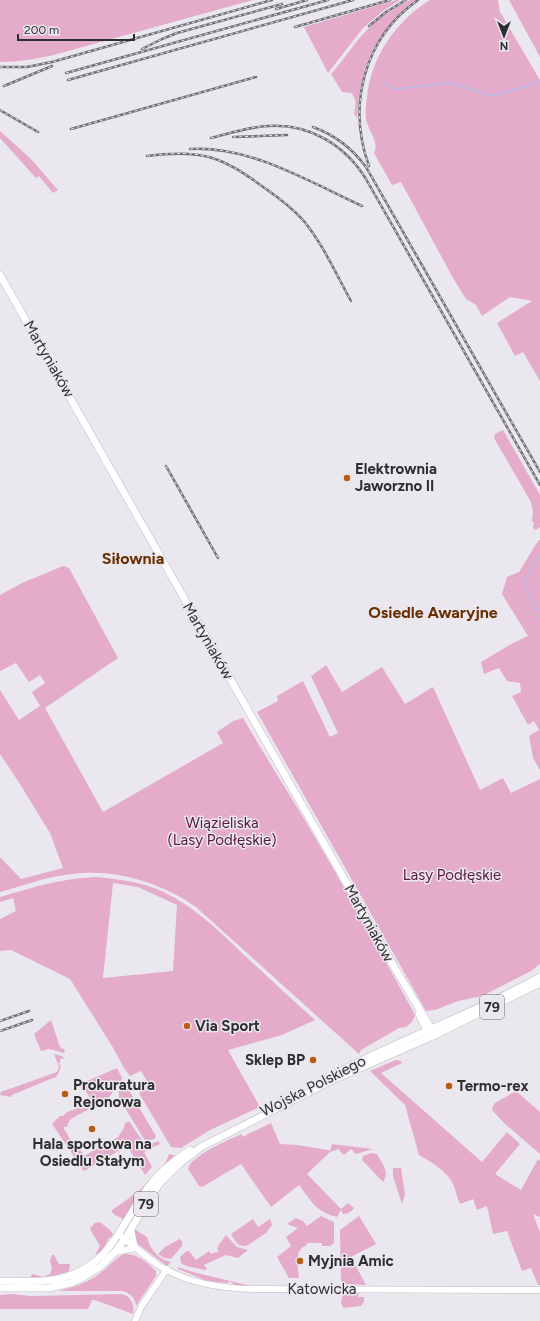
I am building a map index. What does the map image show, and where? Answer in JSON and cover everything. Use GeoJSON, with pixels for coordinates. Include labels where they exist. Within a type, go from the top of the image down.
{"type":"FeatureCollection","features":[{"type":"Feature","properties":{"kind":"main road","name":"Martyniaków"},"geometry":{"type":"LineString","coordinates":[[0,274],[431,1033]]}},
{"type":"Feature","properties":{"kind":"main road","name":"Wojska Polskiego"},"geometry":{"type":"LineString","coordinates":[[122,1237],[138,1202],[160,1172],[197,1145],[374,1054],[419,1034],[431,1033],[441,1024],[491,1002],[540,977]]}},
{"type":"Feature","properties":{"kind":"main road","name":"Wojska Polskiego"},"geometry":{"type":"LineString","coordinates":[[122,1237],[131,1229],[160,1183],[201,1147],[335,1079],[540,983]]}},
{"type":"Feature","properties":{"kind":"main road"},"geometry":{"type":"LineString","coordinates":[[419,1034],[424,1021],[441,1024]]}},
{"type":"Feature","properties":{"kind":"main road","name":"79"},"geometry":{"type":"LineString","coordinates":[[0,1288],[43,1288],[71,1283],[96,1270],[116,1252],[122,1237]]}},
{"type":"Feature","properties":{"kind":"main road","name":"79"},"geometry":{"type":"LineString","coordinates":[[0,1281],[46,1281],[69,1276],[98,1260],[122,1237]]}},
{"type":"Feature","properties":{"kind":"street"},"geometry":{"type":"LineString","coordinates":[[116,1252],[135,1248],[131,1229]]}},
{"type":"Feature","properties":{"kind":"street","name":"Katowicka"},"geometry":{"type":"LineString","coordinates":[[122,1237],[135,1248],[167,1269],[203,1284],[230,1288],[540,1290]]}},
{"type":"Feature","properties":{"kind":"street"},"geometry":{"type":"LineString","coordinates":[[135,1321],[141,1307],[167,1269]]}},
{"type":"Feature","properties":{"kind":"green space"},"geometry":{"type":"Polygon","coordinates":[[[0,0],[253,0],[50,56],[19,61],[0,62],[0,0]]]}},
{"type":"Feature","properties":{"kind":"green space"},"geometry":{"type":"Polygon","coordinates":[[[400,0],[383,11],[363,28],[328,73],[304,27],[400,0]]]}},
{"type":"Feature","properties":{"kind":"green space"},"geometry":{"type":"Polygon","coordinates":[[[410,0],[415,0],[389,26],[379,39],[372,52],[362,82],[357,118],[354,114],[356,102],[353,95],[351,93],[342,92],[331,74],[374,23],[410,0]]]}},
{"type":"Feature","properties":{"kind":"green space"},"geometry":{"type":"Polygon","coordinates":[[[430,0],[498,0],[500,12],[540,80],[540,381],[523,352],[515,356],[497,323],[532,301],[510,297],[482,316],[476,305],[466,299],[453,278],[401,182],[392,185],[374,153],[376,145],[366,119],[366,102],[369,82],[374,68],[387,41],[396,29],[406,18],[430,0]]]}},
{"type":"Feature","properties":{"kind":"green space"},"geometry":{"type":"Polygon","coordinates":[[[509,0],[540,0],[540,57],[509,0]]]}},
{"type":"Feature","properties":{"kind":"green space"},"geometry":{"type":"Polygon","coordinates":[[[0,131],[30,158],[58,190],[53,193],[39,176],[36,178],[0,138],[0,131]]]}},
{"type":"Feature","properties":{"kind":"green space"},"geometry":{"type":"Polygon","coordinates":[[[503,430],[540,495],[540,527],[536,530],[533,528],[534,522],[532,522],[533,511],[531,502],[494,438],[495,434],[503,430]]]}},
{"type":"Feature","properties":{"kind":"green space"},"geometry":{"type":"Polygon","coordinates":[[[540,540],[540,770],[533,758],[529,736],[539,730],[534,721],[528,725],[512,696],[521,692],[520,683],[507,681],[499,668],[484,674],[481,662],[528,636],[502,594],[507,577],[519,572],[540,540]]]}},
{"type":"Feature","properties":{"kind":"green space","name":"Wiązieliska (Lasy Podłęskie)"},"geometry":{"type":"Polygon","coordinates":[[[63,566],[69,568],[118,658],[45,708],[103,812],[223,743],[217,732],[233,721],[243,718],[317,841],[413,1011],[415,1016],[412,1022],[406,1027],[399,1028],[361,1050],[359,1054],[196,907],[182,898],[150,883],[134,878],[116,875],[82,873],[49,878],[0,892],[0,857],[21,879],[63,868],[50,833],[0,754],[0,690],[19,720],[40,706],[32,692],[45,683],[40,675],[29,682],[16,663],[0,671],[0,595],[22,583],[63,566]]]}},
{"type":"Feature","properties":{"kind":"green space","name":"Lasy Podłęskie"},"geometry":{"type":"Polygon","coordinates":[[[326,665],[342,692],[382,667],[405,704],[433,687],[480,790],[503,778],[511,793],[540,779],[540,964],[531,971],[482,996],[458,1001],[435,1010],[426,1011],[257,712],[278,701],[277,696],[303,681],[330,737],[338,733],[311,676],[326,665]]]}},
{"type":"Feature","properties":{"kind":"green space","name":"Wiązieliska (Lasy Podłęskie)"},"geometry":{"type":"Polygon","coordinates":[[[95,877],[147,886],[164,892],[185,904],[214,927],[315,1020],[282,1035],[228,1050],[260,1107],[210,1130],[181,1148],[171,1147],[139,1093],[150,1086],[141,1071],[130,1076],[70,979],[11,950],[0,951],[0,919],[16,911],[13,898],[0,902],[0,897],[47,884],[95,877]],[[113,883],[103,978],[173,971],[177,905],[138,887],[113,883]]]}},
{"type":"Feature","properties":{"kind":"green space"},"geometry":{"type":"Polygon","coordinates":[[[51,1020],[60,1047],[65,1050],[64,1053],[49,1049],[41,1051],[34,1034],[51,1020]]]}},
{"type":"Feature","properties":{"kind":"green space"},"geometry":{"type":"Polygon","coordinates":[[[54,1054],[64,1058],[61,1058],[59,1065],[61,1066],[55,1078],[12,1095],[11,1097],[0,1095],[1,1092],[57,1072],[59,1067],[54,1054]]]}},
{"type":"Feature","properties":{"kind":"green space"},"geometry":{"type":"Polygon","coordinates":[[[396,1060],[401,1061],[402,1063],[381,1073],[482,1162],[507,1132],[520,1144],[495,1174],[521,1190],[538,1159],[540,1161],[540,1217],[533,1214],[540,1232],[540,1285],[538,1285],[531,1268],[522,1271],[507,1231],[493,1234],[487,1206],[477,1210],[473,1199],[460,1204],[454,1186],[448,1176],[434,1164],[419,1155],[405,1105],[370,1071],[396,1060]]]}},
{"type":"Feature","properties":{"kind":"green space"},"geometry":{"type":"Polygon","coordinates":[[[117,1068],[122,1078],[121,1082],[108,1098],[95,1105],[85,1090],[85,1082],[117,1068]]]}},
{"type":"Feature","properties":{"kind":"green space"},"geometry":{"type":"Polygon","coordinates":[[[125,1086],[156,1136],[154,1139],[148,1141],[144,1139],[119,1098],[119,1091],[125,1086]]]}},
{"type":"Feature","properties":{"kind":"green space"},"geometry":{"type":"Polygon","coordinates":[[[516,1091],[540,1112],[540,1154],[505,1124],[492,1110],[495,1103],[516,1091]]]}},
{"type":"Feature","properties":{"kind":"green space"},"geometry":{"type":"Polygon","coordinates":[[[87,1097],[93,1107],[70,1120],[67,1127],[64,1127],[75,1147],[78,1146],[84,1156],[118,1137],[124,1128],[125,1123],[129,1121],[144,1143],[150,1145],[158,1141],[160,1144],[144,1152],[152,1167],[145,1175],[127,1146],[84,1171],[52,1124],[60,1116],[63,1116],[67,1112],[84,1106],[87,1097]]]}},
{"type":"Feature","properties":{"kind":"green space"},"geometry":{"type":"Polygon","coordinates":[[[271,1123],[280,1144],[297,1145],[330,1151],[332,1144],[373,1149],[356,1154],[351,1149],[344,1155],[338,1149],[330,1152],[307,1174],[341,1209],[348,1203],[354,1208],[352,1210],[343,1214],[341,1210],[337,1217],[330,1215],[319,1209],[299,1185],[271,1207],[241,1164],[202,1187],[199,1186],[188,1169],[190,1164],[211,1148],[242,1134],[242,1137],[271,1123]]]}},
{"type":"Feature","properties":{"kind":"green space"},"geometry":{"type":"Polygon","coordinates":[[[371,1153],[377,1154],[384,1168],[386,1174],[383,1182],[362,1160],[363,1156],[371,1153]]]}},
{"type":"Feature","properties":{"kind":"green space"},"geometry":{"type":"Polygon","coordinates":[[[169,1154],[177,1156],[125,1220],[115,1215],[111,1211],[139,1191],[166,1162],[169,1154]]]}},
{"type":"Feature","properties":{"kind":"green space"},"geometry":{"type":"Polygon","coordinates":[[[393,1168],[401,1168],[405,1194],[402,1204],[393,1176],[393,1168]]]}},
{"type":"Feature","properties":{"kind":"green space"},"geometry":{"type":"Polygon","coordinates":[[[321,1216],[334,1222],[334,1243],[330,1246],[322,1246],[322,1243],[307,1243],[298,1255],[299,1278],[289,1278],[277,1257],[291,1246],[286,1237],[298,1228],[287,1224],[296,1218],[303,1221],[307,1226],[321,1216]]]}},
{"type":"Feature","properties":{"kind":"green space"},"geometry":{"type":"Polygon","coordinates":[[[359,1216],[376,1244],[351,1257],[366,1285],[345,1284],[341,1281],[340,1230],[359,1216]]]}},
{"type":"Feature","properties":{"kind":"green space"},"geometry":{"type":"Polygon","coordinates":[[[253,1219],[258,1227],[270,1219],[272,1225],[266,1233],[248,1245],[242,1246],[236,1242],[231,1234],[253,1219]]]}},
{"type":"Feature","properties":{"kind":"green space"},"geometry":{"type":"Polygon","coordinates":[[[100,1222],[111,1231],[114,1236],[109,1238],[102,1250],[95,1255],[100,1246],[90,1228],[95,1223],[100,1222]]]}},
{"type":"Feature","properties":{"kind":"green space"},"geometry":{"type":"Polygon","coordinates":[[[134,1229],[147,1237],[150,1246],[157,1255],[164,1260],[171,1262],[167,1266],[138,1244],[135,1240],[134,1229]]]}},
{"type":"Feature","properties":{"kind":"green space"},"geometry":{"type":"Polygon","coordinates":[[[226,1235],[237,1247],[248,1250],[238,1258],[226,1255],[204,1265],[207,1269],[205,1270],[186,1266],[181,1263],[180,1257],[187,1251],[189,1251],[196,1260],[209,1251],[211,1254],[216,1253],[219,1251],[217,1248],[219,1246],[218,1245],[226,1235]]]}},
{"type":"Feature","properties":{"kind":"green space"},"geometry":{"type":"Polygon","coordinates":[[[179,1238],[182,1242],[182,1246],[171,1259],[164,1258],[158,1254],[165,1247],[179,1238]]]}},
{"type":"Feature","properties":{"kind":"green space"},"geometry":{"type":"Polygon","coordinates":[[[124,1254],[133,1255],[145,1261],[156,1271],[156,1276],[136,1306],[135,1300],[132,1296],[122,1291],[58,1291],[90,1280],[124,1254]]]}},
{"type":"Feature","properties":{"kind":"green space"},"geometry":{"type":"Polygon","coordinates":[[[52,1255],[54,1255],[59,1264],[70,1264],[69,1271],[44,1278],[34,1278],[30,1276],[33,1274],[43,1277],[50,1274],[52,1268],[50,1261],[52,1255]]]}},
{"type":"Feature","properties":{"kind":"green space"},"geometry":{"type":"Polygon","coordinates":[[[177,1267],[247,1286],[244,1287],[233,1285],[233,1283],[228,1281],[228,1283],[207,1281],[178,1269],[177,1267]]]}},
{"type":"Feature","properties":{"kind":"green space"},"geometry":{"type":"Polygon","coordinates":[[[359,1292],[358,1297],[364,1297],[364,1301],[361,1306],[343,1308],[341,1302],[343,1294],[359,1292]]]}},
{"type":"Feature","properties":{"kind":"green space"},"geometry":{"type":"Polygon","coordinates":[[[11,1294],[31,1296],[122,1294],[132,1301],[133,1314],[95,1300],[92,1300],[88,1309],[0,1309],[0,1295],[11,1294]]]}},
{"type":"Feature","properties":{"kind":"waterway"},"geometry":{"type":"LineString","coordinates":[[383,82],[395,89],[451,83],[491,96],[528,86],[540,80]]}},
{"type":"Feature","properties":{"kind":"waterway"},"geometry":{"type":"LineString","coordinates":[[538,556],[527,578],[527,589],[540,617]]}},
{"type":"Feature","properties":{"kind":"railway"},"geometry":{"type":"LineString","coordinates":[[0,67],[27,67],[52,62],[272,0]]}},
{"type":"Feature","properties":{"kind":"railway"},"geometry":{"type":"LineString","coordinates":[[276,9],[307,0]]}},
{"type":"Feature","properties":{"kind":"railway"},"geometry":{"type":"LineString","coordinates":[[66,73],[328,0]]}},
{"type":"Feature","properties":{"kind":"railway"},"geometry":{"type":"LineString","coordinates":[[68,80],[353,0]]}},
{"type":"Feature","properties":{"kind":"railway"},"geometry":{"type":"LineString","coordinates":[[295,27],[390,0]]}},
{"type":"Feature","properties":{"kind":"railway"},"geometry":{"type":"LineString","coordinates":[[369,26],[386,12],[406,0]]}},
{"type":"Feature","properties":{"kind":"railway"},"geometry":{"type":"LineString","coordinates":[[369,166],[363,143],[360,120],[361,97],[365,74],[373,53],[384,33],[399,16],[418,0]]}},
{"type":"Feature","properties":{"kind":"railway"},"geometry":{"type":"LineString","coordinates":[[142,49],[177,33],[282,4]]}},
{"type":"Feature","properties":{"kind":"railway"},"geometry":{"type":"LineString","coordinates":[[4,86],[52,66]]}},
{"type":"Feature","properties":{"kind":"railway"},"geometry":{"type":"LineString","coordinates":[[71,129],[256,77]]}},
{"type":"Feature","properties":{"kind":"railway"},"geometry":{"type":"LineString","coordinates":[[0,110],[38,132]]}},
{"type":"Feature","properties":{"kind":"railway"},"geometry":{"type":"LineString","coordinates":[[211,138],[240,130],[268,126],[283,126],[311,132],[337,146],[348,156],[366,179],[540,485]]}},
{"type":"Feature","properties":{"kind":"railway"},"geometry":{"type":"LineString","coordinates":[[313,127],[336,138],[349,148],[366,167],[540,472]]}},
{"type":"Feature","properties":{"kind":"railway"},"geometry":{"type":"LineString","coordinates":[[233,137],[287,135]]}},
{"type":"Feature","properties":{"kind":"railway"},"geometry":{"type":"LineString","coordinates":[[190,149],[212,149],[257,159],[300,176],[362,206]]}},
{"type":"Feature","properties":{"kind":"railway"},"geometry":{"type":"LineString","coordinates":[[147,156],[183,154],[211,158],[236,169],[271,192],[294,211],[310,229],[323,249],[351,301]]}},
{"type":"Feature","properties":{"kind":"railway"},"geometry":{"type":"LineString","coordinates":[[166,466],[218,558]]}},
{"type":"Feature","properties":{"kind":"railway"},"geometry":{"type":"LineString","coordinates":[[0,1021],[29,1011]]}},
{"type":"Feature","properties":{"kind":"railway"},"geometry":{"type":"LineString","coordinates":[[0,1031],[32,1020]]}},
{"type":"Feature","properties":{"kind":"place","name":"Elektrownia Jaworzno II"},"geometry":{"type":"Point","coordinates":[347,478]}},
{"type":"Feature","properties":{"kind":"place","name":"Via Sport"},"geometry":{"type":"Point","coordinates":[187,1026]}},
{"type":"Feature","properties":{"kind":"place","name":"Sklep BP"},"geometry":{"type":"Point","coordinates":[313,1060]}},
{"type":"Feature","properties":{"kind":"place","name":"Termo-rex"},"geometry":{"type":"Point","coordinates":[449,1086]}},
{"type":"Feature","properties":{"kind":"place","name":"Prokuratura Rejonowa"},"geometry":{"type":"Point","coordinates":[65,1094]}},
{"type":"Feature","properties":{"kind":"place","name":"Hala sportowa na Osiedlu Stałym"},"geometry":{"type":"Point","coordinates":[92,1129]}},
{"type":"Feature","properties":{"kind":"place","name":"Myjnia Amic"},"geometry":{"type":"Point","coordinates":[300,1261]}},
{"type":"Feature","properties":{"kind":"district","name":"Siłownia"},"geometry":{"type":"Point","coordinates":[133,558]}},
{"type":"Feature","properties":{"kind":"district","name":"Osiedle Awaryjne"},"geometry":{"type":"Point","coordinates":[433,612]}}]}
